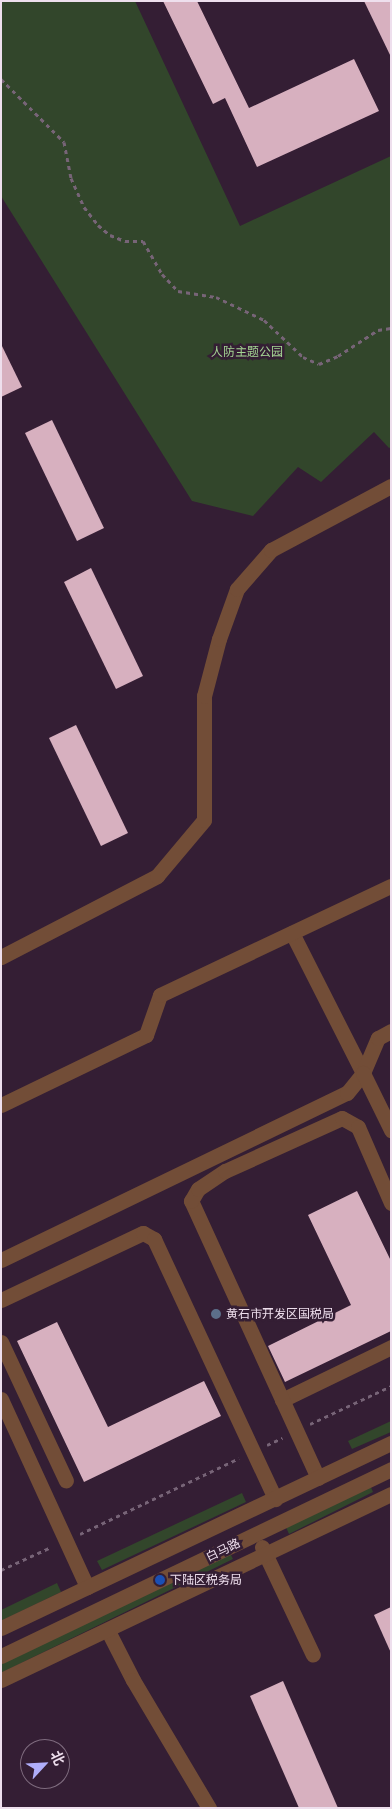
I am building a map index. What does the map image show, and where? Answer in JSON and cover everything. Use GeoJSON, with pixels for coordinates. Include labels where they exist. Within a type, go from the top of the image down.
{"type":"FeatureCollection","features":[{"type":"Feature","properties":{"kind":"street"},"geometry":{"type":"LineString","coordinates":[[1,957],[157,876],[204,820],[204,696],[219,638],[238,589],[270,550],[391,486]]}},
{"type":"Feature","properties":{"kind":"street"},"geometry":{"type":"LineString","coordinates":[[1,1105],[146,1035],[160,995],[391,886]]}},
{"type":"Feature","properties":{"kind":"street"},"geometry":{"type":"LineString","coordinates":[[292,933],[391,1130]]}},
{"type":"Feature","properties":{"kind":"street"},"geometry":{"type":"LineString","coordinates":[[1,1260],[348,1093],[363,1072],[378,1038],[391,1031]]}},
{"type":"Feature","properties":{"kind":"street"},"geometry":{"type":"LineString","coordinates":[[318,1478],[191,1201],[198,1189],[225,1172],[342,1118],[358,1127],[391,1203]]}},
{"type":"Feature","properties":{"kind":"street"},"geometry":{"type":"LineString","coordinates":[[1,1300],[143,1232],[154,1238],[275,1498]]}},
{"type":"Feature","properties":{"kind":"street"},"geometry":{"type":"LineString","coordinates":[[1,1342],[66,1481]]}},
{"type":"Feature","properties":{"kind":"street"},"geometry":{"type":"LineString","coordinates":[[282,1400],[391,1347]]}},
{"type":"Feature","properties":{"kind":"street"},"geometry":{"type":"LineString","coordinates":[[1,1400],[87,1587]]}},
{"type":"Feature","properties":{"kind":"street","name":"白马路"},"geometry":{"type":"LineString","coordinates":[[1,1628],[391,1443]]}},
{"type":"Feature","properties":{"kind":"street","name":"白马路"},"geometry":{"type":"LineString","coordinates":[[1,1656],[391,1469]]}},
{"type":"Feature","properties":{"kind":"street"},"geometry":{"type":"LineString","coordinates":[[1,1680],[391,1494]]}},
{"type":"Feature","properties":{"kind":"street"},"geometry":{"type":"LineString","coordinates":[[256,1534],[313,1655]]}},
{"type":"Feature","properties":{"kind":"street"},"geometry":{"type":"LineString","coordinates":[[108,1630],[133,1680],[209,1808]]}},
{"type":"Feature","properties":{"kind":"path"},"geometry":{"type":"LineString","coordinates":[[1,79],[64,142],[71,178],[84,207],[98,225],[110,235],[125,241],[144,241],[162,274],[178,291],[216,297],[264,320],[303,357],[319,364],[338,356],[378,330],[391,328]]}},
{"type":"Feature","properties":{"kind":"path"},"geometry":{"type":"LineString","coordinates":[[1,1570],[391,1386]]}},
{"type":"Feature","properties":{"kind":"green space","name":"人防主题公园"},"geometry":{"type":"Polygon","coordinates":[[[1,1],[135,1],[240,226],[391,156],[391,447],[389,448],[374,432],[321,482],[298,467],[253,516],[192,501],[1,196],[1,1]]]}},
{"type":"Feature","properties":{"kind":"green space"},"geometry":{"type":"Polygon","coordinates":[[[391,1421],[391,1432],[352,1449],[348,1441],[391,1421]]]}},
{"type":"Feature","properties":{"kind":"green space"},"geometry":{"type":"Polygon","coordinates":[[[369,1483],[373,1492],[289,1534],[285,1525],[369,1483]]]}},
{"type":"Feature","properties":{"kind":"green space"},"geometry":{"type":"Polygon","coordinates":[[[242,1493],[246,1502],[102,1570],[97,1561],[242,1493]]]}},
{"type":"Feature","properties":{"kind":"green space"},"geometry":{"type":"Polygon","coordinates":[[[229,1551],[233,1559],[1,1673],[1,1662],[229,1551]]]}},
{"type":"Feature","properties":{"kind":"green space"},"geometry":{"type":"Polygon","coordinates":[[[57,1583],[61,1592],[1,1621],[1,1610],[57,1583]]]}},
{"type":"Feature","properties":{"kind":"building"},"geometry":{"type":"Polygon","coordinates":[[[163,1],[197,1],[249,108],[354,59],[379,111],[257,167],[225,98],[213,104],[163,1]]]}},
{"type":"Feature","properties":{"kind":"building"},"geometry":{"type":"Polygon","coordinates":[[[364,1],[391,1],[391,57],[364,1]]]}},
{"type":"Feature","properties":{"kind":"building"},"geometry":{"type":"Polygon","coordinates":[[[1,344],[22,387],[1,397],[1,344]]]}},
{"type":"Feature","properties":{"kind":"building"},"geometry":{"type":"Polygon","coordinates":[[[52,420],[104,528],[77,541],[25,433],[52,420]]]}},
{"type":"Feature","properties":{"kind":"building"},"geometry":{"type":"Polygon","coordinates":[[[91,568],[143,676],[116,689],[64,582],[91,568]]]}},
{"type":"Feature","properties":{"kind":"building"},"geometry":{"type":"Polygon","coordinates":[[[76,725],[128,833],[101,846],[49,738],[76,725]]]}},
{"type":"Feature","properties":{"kind":"building"},"geometry":{"type":"Polygon","coordinates":[[[357,1191],[391,1261],[391,1331],[285,1382],[268,1346],[351,1305],[308,1215],[357,1191]]]}},
{"type":"Feature","properties":{"kind":"building"},"geometry":{"type":"Polygon","coordinates":[[[57,1322],[108,1427],[204,1381],[221,1416],[84,1482],[17,1341],[57,1322]]]}},
{"type":"Feature","properties":{"kind":"building"},"geometry":{"type":"Polygon","coordinates":[[[391,1607],[391,1653],[374,1615],[391,1607]]]}},
{"type":"Feature","properties":{"kind":"building"},"geometry":{"type":"Polygon","coordinates":[[[283,1681],[338,1808],[299,1808],[250,1696],[283,1681]]]}},
{"type":"Feature","properties":{"kind":"place","name":"黄石市开发区国税局"},"geometry":{"type":"Point","coordinates":[216,1314]}},
{"type":"Feature","properties":{"kind":"place","name":"下陆区税务局"},"geometry":{"type":"Point","coordinates":[160,1580]}}]}
